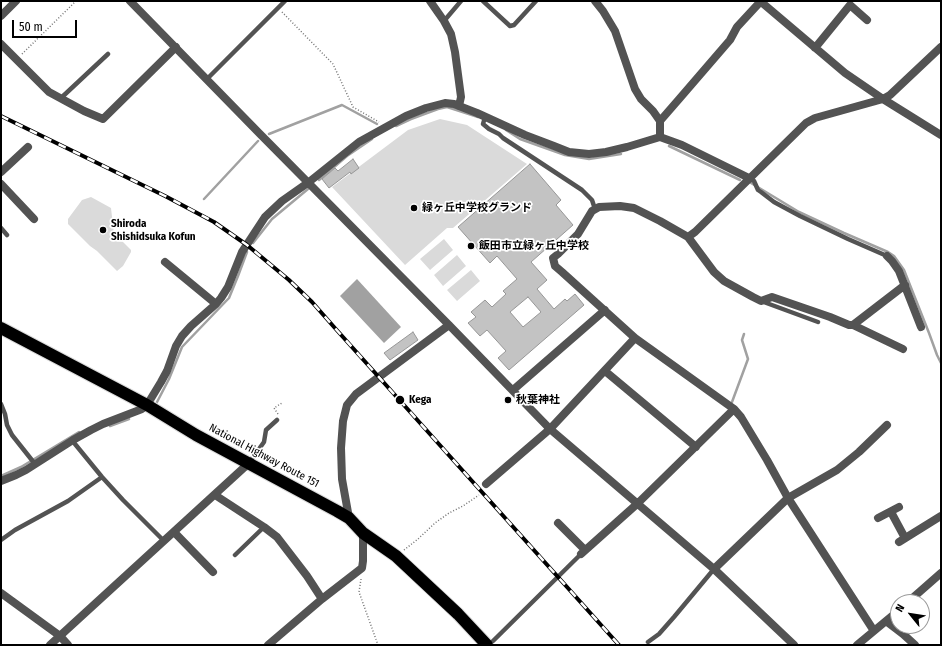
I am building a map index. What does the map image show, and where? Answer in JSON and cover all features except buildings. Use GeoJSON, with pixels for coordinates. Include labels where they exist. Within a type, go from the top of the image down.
{"type":"FeatureCollection","features":[{"type":"Feature","properties":{"kind":"highway","name":"National Highway Route 151"},"geometry":{"type":"LineString","coordinates":[[1,328],[147,405],[196,434],[349,518],[363,533],[396,556],[490,643]]}},
{"type":"Feature","properties":{"kind":"street"},"geometry":{"type":"LineString","coordinates":[[1,14],[16,1]]}},
{"type":"Feature","properties":{"kind":"street"},"geometry":{"type":"LineString","coordinates":[[130,1],[550,429],[714,569],[794,645]]}},
{"type":"Feature","properties":{"kind":"street"},"geometry":{"type":"LineString","coordinates":[[430,1],[444,21],[450,34],[455,52],[460,97],[459,106]]}},
{"type":"Feature","properties":{"kind":"street"},"geometry":{"type":"LineString","coordinates":[[595,1],[615,31],[635,89],[641,99],[660,120],[660,137]]}},
{"type":"Feature","properties":{"kind":"street"},"geometry":{"type":"LineString","coordinates":[[660,120],[725,46],[737,27],[760,1],[845,73],[883,99],[940,132]]}},
{"type":"Feature","properties":{"kind":"street"},"geometry":{"type":"LineString","coordinates":[[815,48],[850,5],[867,20]]}},
{"type":"Feature","properties":{"kind":"street"},"geometry":{"type":"LineString","coordinates":[[1,44],[49,92],[84,111],[103,119],[176,47]]}},
{"type":"Feature","properties":{"kind":"street"},"geometry":{"type":"LineString","coordinates":[[688,237],[751,180],[806,123],[815,118],[883,99],[890,95],[941,47]]}},
{"type":"Feature","properties":{"kind":"street"},"geometry":{"type":"LineString","coordinates":[[1,481],[16,475],[34,461],[102,424],[142,409],[147,405],[167,371],[176,346],[182,336],[216,304],[228,287],[242,252],[265,217],[282,201],[309,182],[359,142],[406,116],[426,108],[445,103],[454,104],[485,119],[570,152],[588,154],[606,152],[660,137],[682,145],[751,180]]}},
{"type":"Feature","properties":{"kind":"street"},"geometry":{"type":"LineString","coordinates":[[2,168],[28,147]]}},
{"type":"Feature","properties":{"kind":"street"},"geometry":{"type":"LineString","coordinates":[[1,184],[34,220]]}},
{"type":"Feature","properties":{"kind":"street"},"geometry":{"type":"LineString","coordinates":[[874,631],[788,498],[742,418],[734,410],[635,338],[555,266],[553,258],[578,234],[592,211],[595,209],[599,207],[611,206],[634,208],[688,237],[714,272],[724,281],[761,301],[772,297],[849,325],[853,325],[903,349]]}},
{"type":"Feature","properties":{"kind":"street"},"geometry":{"type":"LineString","coordinates":[[887,256],[899,271],[921,327]]}},
{"type":"Feature","properties":{"kind":"street"},"geometry":{"type":"LineString","coordinates":[[165,262],[216,304]]}},
{"type":"Feature","properties":{"kind":"street"},"geometry":{"type":"LineString","coordinates":[[853,325],[905,285]]}},
{"type":"Feature","properties":{"kind":"street"},"geometry":{"type":"LineString","coordinates":[[513,390],[605,310]]}},
{"type":"Feature","properties":{"kind":"street"},"geometry":{"type":"LineString","coordinates":[[349,518],[342,479],[341,448],[343,421],[347,405],[356,394],[449,325]]}},
{"type":"Feature","properties":{"kind":"street"},"geometry":{"type":"LineString","coordinates":[[486,484],[550,429],[635,338]]}},
{"type":"Feature","properties":{"kind":"street"},"geometry":{"type":"LineString","coordinates":[[605,371],[696,447]]}},
{"type":"Feature","properties":{"kind":"street"},"geometry":{"type":"LineString","coordinates":[[558,523],[583,552],[637,504],[734,410]]}},
{"type":"Feature","properties":{"kind":"street"},"geometry":{"type":"LineString","coordinates":[[714,569],[788,498],[837,470],[888,425]]}},
{"type":"Feature","properties":{"kind":"street"},"geometry":{"type":"LineString","coordinates":[[50,645],[249,463]]}},
{"type":"Feature","properties":{"kind":"street"},"geometry":{"type":"LineString","coordinates":[[215,495],[277,537],[322,599]]}},
{"type":"Feature","properties":{"kind":"street"},"geometry":{"type":"LineString","coordinates":[[878,518],[899,507]]}},
{"type":"Feature","properties":{"kind":"street"},"geometry":{"type":"LineString","coordinates":[[891,512],[902,540],[941,516]]}},
{"type":"Feature","properties":{"kind":"street"},"geometry":{"type":"LineString","coordinates":[[174,532],[213,572]]}},
{"type":"Feature","properties":{"kind":"street"},"geometry":{"type":"LineString","coordinates":[[268,645],[322,599],[362,568],[363,533]]}},
{"type":"Feature","properties":{"kind":"street"},"geometry":{"type":"LineString","coordinates":[[917,594],[941,573]]}},
{"type":"Feature","properties":{"kind":"street"},"geometry":{"type":"LineString","coordinates":[[1,593],[60,636],[68,645]]}},
{"type":"Feature","properties":{"kind":"street"},"geometry":{"type":"LineString","coordinates":[[857,645],[890,618]]}},
{"type":"Feature","properties":{"kind":"street"},"geometry":{"type":"LineString","coordinates":[[886,621],[914,645]]}},
{"type":"Feature","properties":{"kind":"lane"},"geometry":{"type":"LineString","coordinates":[[207,79],[285,1]]}},
{"type":"Feature","properties":{"kind":"lane"},"geometry":{"type":"LineString","coordinates":[[444,21],[461,1]]}},
{"type":"Feature","properties":{"kind":"lane"},"geometry":{"type":"LineString","coordinates":[[483,1],[510,26],[514,25],[536,1]]}},
{"type":"Feature","properties":{"kind":"lane"},"geometry":{"type":"LineString","coordinates":[[61,98],[108,54]]}},
{"type":"Feature","properties":{"kind":"lane"},"geometry":{"type":"LineString","coordinates":[[485,119],[489,128],[582,190],[592,200],[595,209]]}},
{"type":"Feature","properties":{"kind":"lane"},"geometry":{"type":"LineString","coordinates":[[751,180],[758,190],[774,202],[848,239],[887,256]]}},
{"type":"Feature","properties":{"kind":"lane"},"geometry":{"type":"LineString","coordinates":[[1,228],[7,235]]}},
{"type":"Feature","properties":{"kind":"lane"},"geometry":{"type":"LineString","coordinates":[[761,301],[818,322]]}},
{"type":"Feature","properties":{"kind":"lane"},"geometry":{"type":"LineString","coordinates":[[1,404],[12,435],[34,461]]}},
{"type":"Feature","properties":{"kind":"lane"},"geometry":{"type":"LineString","coordinates":[[249,463],[264,442],[266,430],[277,420]]}},
{"type":"Feature","properties":{"kind":"lane"},"geometry":{"type":"LineString","coordinates":[[73,440],[102,477],[164,541]]}},
{"type":"Feature","properties":{"kind":"lane"},"geometry":{"type":"LineString","coordinates":[[1,540],[15,530],[68,501],[102,477]]}},
{"type":"Feature","properties":{"kind":"lane"},"geometry":{"type":"LineString","coordinates":[[235,555],[264,527]]}},
{"type":"Feature","properties":{"kind":"lane"},"geometry":{"type":"LineString","coordinates":[[490,643],[583,552]]}},
{"type":"Feature","properties":{"kind":"lane"},"geometry":{"type":"LineString","coordinates":[[648,642],[674,617],[714,569]]}},
{"type":"Feature","properties":{"kind":"path"},"geometry":{"type":"LineString","coordinates":[[16,59],[76,1]]}},
{"type":"Feature","properties":{"kind":"path"},"geometry":{"type":"LineString","coordinates":[[278,8],[333,64],[353,106],[387,126]]}},
{"type":"Feature","properties":{"kind":"path"},"geometry":{"type":"LineString","coordinates":[[277,420],[281,418],[274,408],[282,403]]}},
{"type":"Feature","properties":{"kind":"path"},"geometry":{"type":"LineString","coordinates":[[396,556],[418,539],[435,523],[479,495]]}},
{"type":"Feature","properties":{"kind":"path"},"geometry":{"type":"LineString","coordinates":[[362,568],[360,592],[378,645]]}},
{"type":"Feature","properties":{"kind":"shaded area","name":"緑ヶ丘中学校グランド"},"geometry":{"type":"Polygon","coordinates":[[[440,119],[467,125],[527,164],[453,228],[447,228],[405,265],[332,187],[408,130],[440,119]]]}},
{"type":"Feature","properties":{"kind":"shaded area"},"geometry":{"type":"Polygon","coordinates":[[[91,197],[111,208],[114,234],[121,235],[123,242],[131,250],[123,266],[117,271],[68,224],[68,219],[82,200],[91,197]]]}},
{"type":"Feature","properties":{"kind":"shaded area"},"geometry":{"type":"Polygon","coordinates":[[[444,239],[453,250],[430,270],[420,259],[444,239]]]}},
{"type":"Feature","properties":{"kind":"shaded area"},"geometry":{"type":"Polygon","coordinates":[[[457,255],[466,266],[443,286],[434,275],[457,255]]]}},
{"type":"Feature","properties":{"kind":"shaded area"},"geometry":{"type":"Polygon","coordinates":[[[471,270],[480,281],[457,301],[447,290],[471,270]]]}},
{"type":"Feature","properties":{"kind":"shaded area"},"geometry":{"type":"Polygon","coordinates":[[[357,279],[401,327],[384,343],[340,296],[357,279]]]}},
{"type":"Feature","properties":{"kind":"waterway"},"geometry":{"type":"LineString","coordinates":[[269,134],[342,105],[377,124]]}},
{"type":"Feature","properties":{"kind":"waterway"},"geometry":{"type":"LineString","coordinates":[[396,126],[411,119],[447,107],[478,117]]}},
{"type":"Feature","properties":{"kind":"waterway"},"geometry":{"type":"LineString","coordinates":[[506,130],[520,139],[565,155],[589,159],[621,154]]}},
{"type":"Feature","properties":{"kind":"waterway"},"geometry":{"type":"LineString","coordinates":[[319,180],[347,156],[372,139]]}},
{"type":"Feature","properties":{"kind":"waterway"},"geometry":{"type":"LineString","coordinates":[[204,199],[258,141]]}},
{"type":"Feature","properties":{"kind":"waterway"},"geometry":{"type":"LineString","coordinates":[[669,146],[740,180]]}},
{"type":"Feature","properties":{"kind":"waterway"},"geometry":{"type":"LineString","coordinates":[[751,183],[799,212],[894,256],[904,270],[941,363]]}},
{"type":"Feature","properties":{"kind":"waterway"},"geometry":{"type":"LineString","coordinates":[[253,243],[272,219],[308,189]]}},
{"type":"Feature","properties":{"kind":"waterway"},"geometry":{"type":"LineString","coordinates":[[156,404],[169,379],[182,347],[229,298],[247,252]]}},
{"type":"Feature","properties":{"kind":"waterway"},"geometry":{"type":"LineString","coordinates":[[732,402],[748,359],[742,340],[744,334]]}},
{"type":"Feature","properties":{"kind":"waterway"},"geometry":{"type":"LineString","coordinates":[[110,426],[129,419]]}},
{"type":"Feature","properties":{"kind":"waterway"},"geometry":{"type":"LineString","coordinates":[[1,476],[21,467],[79,432]]}},
{"type":"Feature","properties":{"kind":"railway"},"geometry":{"type":"LineString","coordinates":[[1,116],[165,196],[214,222],[247,245],[289,280],[312,302],[619,645]]}},
{"type":"Feature","properties":{"kind":"place","name":"緑ヶ丘中学校グランド"},"geometry":{"type":"Point","coordinates":[414,208]}},
{"type":"Feature","properties":{"kind":"place","name":"Shiroda Shishidsuka Kofun"},"geometry":{"type":"Point","coordinates":[103,230]}},
{"type":"Feature","properties":{"kind":"place","name":"飯田市立緑ヶ丘中学校"},"geometry":{"type":"Point","coordinates":[471,246]}},
{"type":"Feature","properties":{"kind":"place","name":"Kega"},"geometry":{"type":"Point","coordinates":[400,400]}},
{"type":"Feature","properties":{"kind":"place","name":"秋葉神社"},"geometry":{"type":"Point","coordinates":[508,400]}}]}
